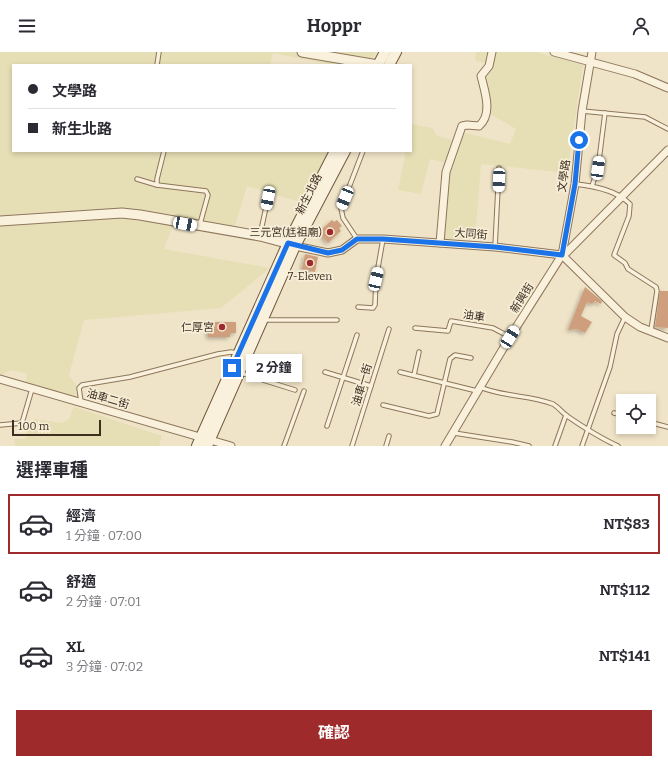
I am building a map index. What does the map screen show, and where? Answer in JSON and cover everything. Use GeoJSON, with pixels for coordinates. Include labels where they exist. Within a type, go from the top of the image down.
{"type":"FeatureCollection","features":[{"type":"Feature","properties":{"kind":"main road"},"geometry":{"type":"LineString","coordinates":[[379,64],[385,52]]}},
{"type":"Feature","properties":{"kind":"main road"},"geometry":{"type":"LineString","coordinates":[[390,64],[396,52]]}},
{"type":"Feature","properties":{"kind":"main road","name":"新生北路"},"geometry":{"type":"LineString","coordinates":[[204,442],[335,152]]}},
{"type":"Feature","properties":{"kind":"main road","name":"新生北路"},"geometry":{"type":"LineString","coordinates":[[204,442],[240,372],[242,355],[263,320],[292,245],[344,152]]}},
{"type":"Feature","properties":{"kind":"street"},"geometry":{"type":"LineString","coordinates":[[302,52],[372,64]]}},
{"type":"Feature","properties":{"kind":"street"},"geometry":{"type":"LineString","coordinates":[[440,243],[444,188],[448,163],[456,147],[459,130],[462,126],[468,124],[479,126],[486,117],[486,96],[481,76],[489,66],[492,52]]}},
{"type":"Feature","properties":{"kind":"street"},"geometry":{"type":"LineString","coordinates":[[554,52],[635,74],[668,88]]}},
{"type":"Feature","properties":{"kind":"street","name":"文學路"},"geometry":{"type":"LineString","coordinates":[[562,255],[575,184],[582,111],[592,52]]}},
{"type":"Feature","properties":{"kind":"street","name":"新興街"},"geometry":{"type":"LineString","coordinates":[[445,446],[454,433],[478,389],[562,255],[566,253],[668,150]]}},
{"type":"Feature","properties":{"kind":"street"},"geometry":{"type":"LineString","coordinates":[[0,221],[122,214],[140,215],[260,236],[328,253],[342,250],[357,239]]}},
{"type":"Feature","properties":{"kind":"street","name":"大同街"},"geometry":{"type":"LineString","coordinates":[[357,239],[383,239],[495,247],[562,255]]}},
{"type":"Feature","properties":{"kind":"street"},"geometry":{"type":"LineString","coordinates":[[562,255],[625,317],[640,327],[667,337]]}},
{"type":"Feature","properties":{"kind":"street","name":"油車二街"},"geometry":{"type":"LineString","coordinates":[[0,379],[204,442],[231,446]]}},
{"type":"Feature","properties":{"kind":"lane"},"geometry":{"type":"LineString","coordinates":[[157,64],[159,52]]}},
{"type":"Feature","properties":{"kind":"lane"},"geometry":{"type":"LineString","coordinates":[[582,111],[645,117],[668,129]]}},
{"type":"Feature","properties":{"kind":"lane"},"geometry":{"type":"LineString","coordinates":[[592,186],[598,168],[605,113]]}},
{"type":"Feature","properties":{"kind":"lane"},"geometry":{"type":"LineString","coordinates":[[157,185],[157,179],[164,152]]}},
{"type":"Feature","properties":{"kind":"lane"},"geometry":{"type":"LineString","coordinates":[[357,239],[343,218],[341,208],[363,152]]}},
{"type":"Feature","properties":{"kind":"lane"},"geometry":{"type":"LineString","coordinates":[[495,247],[500,168]]}},
{"type":"Feature","properties":{"kind":"lane"},"geometry":{"type":"LineString","coordinates":[[137,179],[157,185],[206,191],[208,195],[200,226]]}},
{"type":"Feature","properties":{"kind":"lane"},"geometry":{"type":"LineString","coordinates":[[575,184],[592,186],[622,196],[630,204],[614,255],[625,263],[628,268],[656,287],[657,291],[651,330]]}},
{"type":"Feature","properties":{"kind":"lane"},"geometry":{"type":"LineString","coordinates":[[260,236],[268,198]]}},
{"type":"Feature","properties":{"kind":"lane"},"geometry":{"type":"LineString","coordinates":[[358,307],[373,308],[375,305],[376,279],[383,239]]}},
{"type":"Feature","properties":{"kind":"lane"},"geometry":{"type":"LineString","coordinates":[[582,446],[610,367],[617,334],[625,317]]}},
{"type":"Feature","properties":{"kind":"lane"},"geometry":{"type":"LineString","coordinates":[[263,320],[337,320]]}},
{"type":"Feature","properties":{"kind":"lane","name":"油車"},"geometry":{"type":"LineString","coordinates":[[415,328],[448,330],[451,321],[493,328],[510,337]]}},
{"type":"Feature","properties":{"kind":"lane","name":"油車一街"},"geometry":{"type":"LineString","coordinates":[[352,446],[389,329]]}},
{"type":"Feature","properties":{"kind":"lane"},"geometry":{"type":"LineString","coordinates":[[326,426],[357,335]]}},
{"type":"Feature","properties":{"kind":"lane"},"geometry":{"type":"LineString","coordinates":[[81,403],[79,388],[82,385],[130,377],[218,354],[231,352],[242,355]]}},
{"type":"Feature","properties":{"kind":"lane"},"geometry":{"type":"LineString","coordinates":[[414,375],[419,352]]}},
{"type":"Feature","properties":{"kind":"lane"},"geometry":{"type":"LineString","coordinates":[[383,405],[429,416],[437,414],[450,359],[454,355],[471,358]]}},
{"type":"Feature","properties":{"kind":"lane"},"geometry":{"type":"LineString","coordinates":[[240,372],[295,390]]}},
{"type":"Feature","properties":{"kind":"lane"},"geometry":{"type":"LineString","coordinates":[[325,372],[371,386]]}},
{"type":"Feature","properties":{"kind":"lane"},"geometry":{"type":"LineString","coordinates":[[400,372],[445,384],[545,401],[555,405],[566,415],[611,444],[618,446]]}},
{"type":"Feature","properties":{"kind":"lane"},"geometry":{"type":"LineString","coordinates":[[0,425],[22,423],[32,388]]}},
{"type":"Feature","properties":{"kind":"lane"},"geometry":{"type":"LineString","coordinates":[[284,446],[304,391]]}},
{"type":"Feature","properties":{"kind":"lane"},"geometry":{"type":"LineString","coordinates":[[555,446],[566,415]]}},
{"type":"Feature","properties":{"kind":"lane"},"geometry":{"type":"LineString","coordinates":[[656,424],[668,427]]}},
{"type":"Feature","properties":{"kind":"lane"},"geometry":{"type":"LineString","coordinates":[[454,433],[528,446]]}},
{"type":"Feature","properties":{"kind":"lane"},"geometry":{"type":"LineString","coordinates":[[386,446],[389,436]]}},
{"type":"Feature","properties":{"kind":"shaded area"},"geometry":{"type":"Polygon","coordinates":[[[0,52],[376,52],[370,64],[328,64],[273,53],[270,64],[12,64],[12,152],[337,152],[320,208],[247,186],[232,236],[172,228],[164,249],[270,268],[221,308],[84,320],[69,375],[77,387],[75,398],[26,382],[27,373],[10,370],[0,377],[0,52]]]}},
{"type":"Feature","properties":{"kind":"shaded area"},"geometry":{"type":"Polygon","coordinates":[[[476,52],[536,52],[583,65],[567,173],[481,164],[475,238],[442,239],[445,163],[430,159],[421,194],[398,190],[406,152],[412,152],[412,124],[432,128],[436,135],[455,141],[465,133],[510,144],[516,129],[481,109],[488,63],[475,61],[476,52]]]}},
{"type":"Feature","properties":{"kind":"shaded area"},"geometry":{"type":"Polygon","coordinates":[[[74,407],[162,436],[159,446],[15,446],[14,439],[25,439],[29,427],[34,419],[62,423],[69,419],[74,407]]]}},
{"type":"Feature","properties":{"kind":"building","name":"三元宮(尪祖廟)"},"geometry":{"type":"Polygon","coordinates":[[[332,220],[334,222],[337,220],[342,226],[339,228],[341,231],[328,243],[319,232],[332,220]]]}},
{"type":"Feature","properties":{"kind":"building","name":"7-Eleven"},"geometry":{"type":"Polygon","coordinates":[[[305,254],[318,257],[315,272],[302,269],[305,254]]]}},
{"type":"Feature","properties":{"kind":"building"},"geometry":{"type":"Polygon","coordinates":[[[585,287],[602,301],[601,304],[595,301],[592,304],[587,302],[581,316],[592,322],[585,333],[577,329],[568,330],[585,287]]]}},
{"type":"Feature","properties":{"kind":"building"},"geometry":{"type":"Polygon","coordinates":[[[660,291],[668,291],[668,328],[655,327],[660,291]]]}},
{"type":"Feature","properties":{"kind":"building","name":"仁厚宮"},"geometry":{"type":"Polygon","coordinates":[[[208,322],[236,322],[236,333],[230,333],[230,337],[208,337],[208,322]]]}},
{"type":"Feature","properties":{"kind":"place","name":"三元宮(尪祖廟)"},"geometry":{"type":"Point","coordinates":[330,232]}},
{"type":"Feature","properties":{"kind":"place","name":"7-Eleven"},"geometry":{"type":"Point","coordinates":[310,263]}},
{"type":"Feature","properties":{"kind":"place","name":"仁厚宮"},"geometry":{"type":"Point","coordinates":[222,327]}},
{"type":"Feature","properties":{"kind":"route"},"geometry":{"type":"LineString","coordinates":[[232,368],[288,243],[328,253],[342,250],[357,239],[383,239],[495,247],[562,255],[575,184],[579,140]]}}]}
